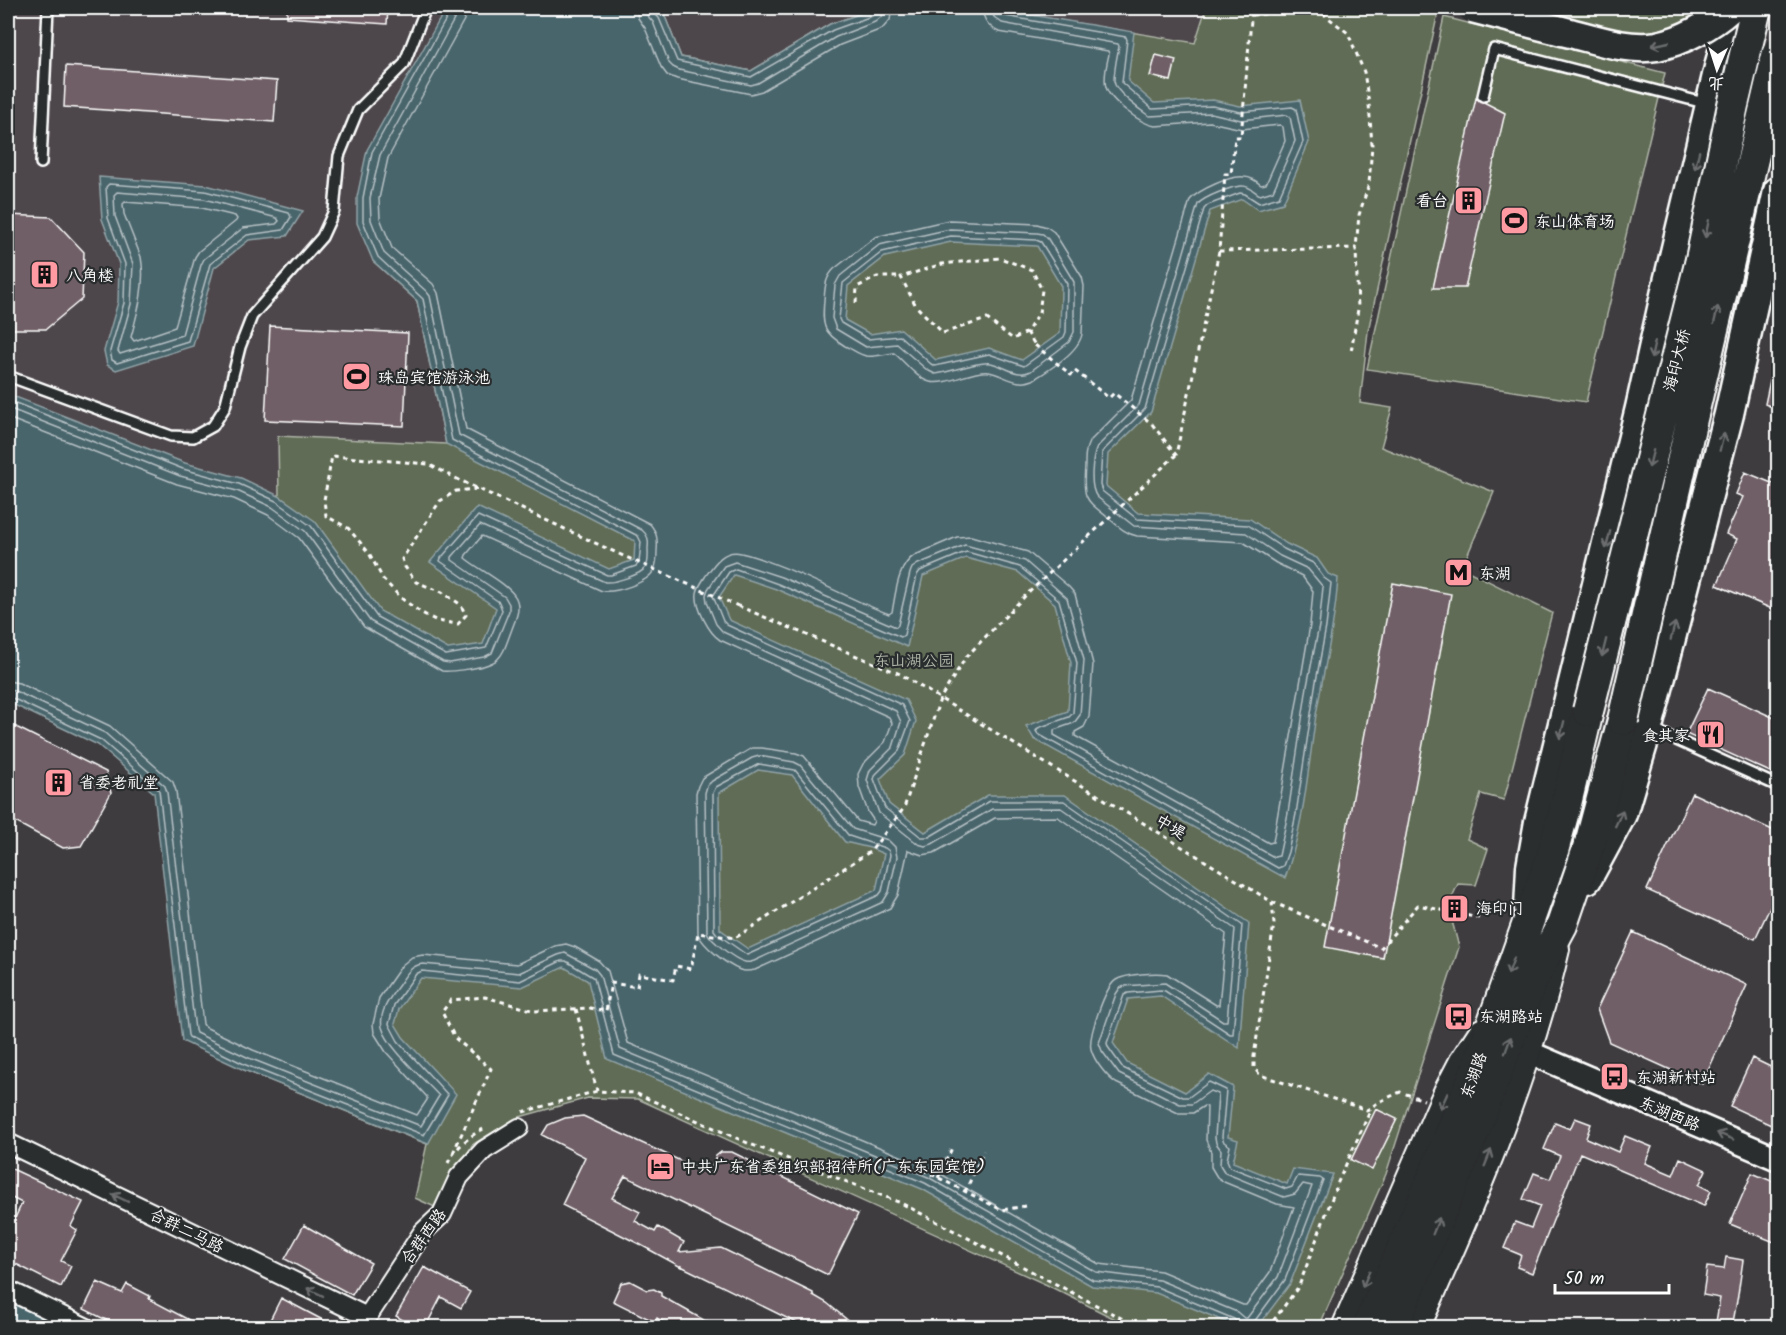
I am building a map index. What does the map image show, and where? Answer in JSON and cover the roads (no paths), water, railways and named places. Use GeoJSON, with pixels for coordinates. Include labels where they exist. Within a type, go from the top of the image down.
{"type":"FeatureCollection","features":[{"type":"Feature","properties":{"kind":"highway","name":"海印大桥"},"geometry":{"type":"LineString","coordinates":[[1588,711],[1700,264],[1733,105],[1757,8]]}},
{"type":"Feature","properties":{"kind":"highway","name":"海印大桥"},"geometry":{"type":"LineString","coordinates":[[1635,724],[1688,436],[1779,52]]}},
{"type":"Feature","properties":{"kind":"highway","name":"东湖路"},"geometry":{"type":"LineString","coordinates":[[1393,1328],[1403,1275],[1551,858],[1588,711]]}},
{"type":"Feature","properties":{"kind":"highway","name":"东湖路"},"geometry":{"type":"LineString","coordinates":[[1367,1328],[1403,1275],[1467,1150],[1532,982],[1562,925],[1635,724]]}},
{"type":"Feature","properties":{"kind":"main road"},"geometry":{"type":"LineString","coordinates":[[1472,8],[1617,45],[1646,47],[1657,46],[1690,34],[1730,8]]}},
{"type":"Feature","properties":{"kind":"main road"},"geometry":{"type":"LineString","coordinates":[[1528,919],[1532,867],[1539,822],[1640,408],[1667,286],[1715,110],[1720,63],[1730,8]]}},
{"type":"Feature","properties":{"kind":"main road"},"geometry":{"type":"LineString","coordinates":[[1720,63],[1734,21],[1744,8]]}},
{"type":"Feature","properties":{"kind":"main road"},"geometry":{"type":"LineString","coordinates":[[1715,110],[1751,110],[1779,123]]}},
{"type":"Feature","properties":{"kind":"main road"},"geometry":{"type":"LineString","coordinates":[[1715,110],[1717,123],[1752,130],[1768,137],[1779,147]]}},
{"type":"Feature","properties":{"kind":"main road"},"geometry":{"type":"LineString","coordinates":[[1635,724],[1729,414],[1779,191]]}},
{"type":"Feature","properties":{"kind":"main road"},"geometry":{"type":"LineString","coordinates":[[1416,1328],[1461,1226],[1528,1053],[1545,997],[1562,925]]}},
{"type":"Feature","properties":{"kind":"main road"},"geometry":{"type":"LineString","coordinates":[[1345,1328],[1447,1092],[1463,1061],[1494,1014]]}},
{"type":"Feature","properties":{"kind":"street","name":"东湖西路"},"geometry":{"type":"LineString","coordinates":[[1528,1053],[1779,1159]]}},
{"type":"Feature","properties":{"kind":"street","name":"合群西路"},"geometry":{"type":"LineString","coordinates":[[364,1322],[423,1232],[442,1214],[459,1177],[484,1150],[518,1121]]}},
{"type":"Feature","properties":{"kind":"street","name":"合群二马路"},"geometry":{"type":"LineString","coordinates":[[8,1143],[364,1322]]}},
{"type":"Feature","properties":{"kind":"street"},"geometry":{"type":"LineString","coordinates":[[8,1290],[87,1328]]}},
{"type":"Feature","properties":{"kind":"lane"},"geometry":{"type":"LineString","coordinates":[[41,163],[48,8]]}},
{"type":"Feature","properties":{"kind":"lane"},"geometry":{"type":"LineString","coordinates":[[8,375],[171,436],[193,437],[213,426],[225,407],[240,347],[252,316],[322,237],[334,211],[339,156],[358,110],[404,64],[426,8]]}},
{"type":"Feature","properties":{"kind":"lane"},"geometry":{"type":"LineString","coordinates":[[1483,96],[1494,49],[1715,110],[1749,18],[1757,8]]}},
{"type":"Feature","properties":{"kind":"lane"},"geometry":{"type":"LineString","coordinates":[[1635,724],[1779,786]]}},
{"type":"Feature","properties":{"kind":"water","name":"东山湖公园"},"geometry":{"type":"Polygon","coordinates":[[[446,8],[656,8],[664,14],[681,57],[751,71],[830,24],[877,8],[989,8],[1134,32],[1128,81],[1154,103],[1213,100],[1240,106],[1300,100],[1309,142],[1283,203],[1258,210],[1242,199],[1210,211],[1151,412],[1108,454],[1106,486],[1138,513],[1250,519],[1287,544],[1317,558],[1328,574],[1338,578],[1332,629],[1316,715],[1301,818],[1285,878],[1034,739],[1026,726],[1068,711],[1071,663],[1055,604],[1018,572],[966,558],[923,576],[907,647],[776,589],[734,575],[719,597],[729,620],[906,700],[916,721],[905,755],[880,779],[889,804],[925,832],[988,795],[1065,795],[1249,923],[1239,1048],[1161,996],[1128,999],[1113,1043],[1127,1063],[1185,1092],[1209,1074],[1233,1087],[1228,1137],[1238,1140],[1233,1162],[1287,1184],[1293,1169],[1333,1174],[1290,1284],[1259,1325],[1238,1327],[1156,1293],[1092,1286],[922,1189],[607,1059],[588,981],[564,967],[522,987],[421,978],[399,1009],[395,1024],[403,1037],[456,1094],[428,1144],[244,1070],[182,1041],[154,793],[98,745],[8,702],[8,394],[185,463],[241,478],[279,496],[315,521],[380,611],[448,649],[483,644],[496,608],[430,562],[477,507],[609,569],[634,560],[635,541],[446,444],[417,301],[373,261],[357,223],[357,197],[367,150],[446,8]],[[951,242],[885,257],[848,286],[845,320],[870,334],[901,329],[936,360],[989,348],[1022,360],[1060,333],[1061,286],[1037,246],[951,242]],[[758,770],[719,793],[720,929],[748,949],[876,890],[884,854],[845,842],[792,775],[758,770]]]}},
{"type":"Feature","properties":{"kind":"water"},"geometry":{"type":"Polygon","coordinates":[[[99,177],[206,185],[303,211],[287,236],[249,240],[214,268],[193,346],[116,370],[107,365],[104,351],[118,302],[119,264],[102,219],[99,177]]]}},
{"type":"Feature","properties":{"kind":"waterway"},"geometry":{"type":"LineString","coordinates":[[8,1309],[45,1328]]}},
{"type":"Feature","properties":{"kind":"place","name":"看台"},"geometry":{"type":"Point","coordinates":[1469,200]}},
{"type":"Feature","properties":{"kind":"place","name":"东山体育场"},"geometry":{"type":"Point","coordinates":[1514,221]}},
{"type":"Feature","properties":{"kind":"place","name":"八角楼"},"geometry":{"type":"Point","coordinates":[45,275]}},
{"type":"Feature","properties":{"kind":"place","name":"珠岛宾馆游泳池"},"geometry":{"type":"Point","coordinates":[357,377]}},
{"type":"Feature","properties":{"kind":"place","name":"东湖"},"geometry":{"type":"Point","coordinates":[1458,573]}},
{"type":"Feature","properties":{"kind":"place","name":"食其家"},"geometry":{"type":"Point","coordinates":[1711,735]}},
{"type":"Feature","properties":{"kind":"place","name":"省委老礼堂"},"geometry":{"type":"Point","coordinates":[58,782]}},
{"type":"Feature","properties":{"kind":"place","name":"海印门"},"geometry":{"type":"Point","coordinates":[1455,908]}},
{"type":"Feature","properties":{"kind":"place","name":"东湖路站"},"geometry":{"type":"Point","coordinates":[1458,1016]}},
{"type":"Feature","properties":{"kind":"place","name":"东湖新村站"},"geometry":{"type":"Point","coordinates":[1615,1077]}},
{"type":"Feature","properties":{"kind":"place","name":"中共广东省委组织部招待所(广东东园宾馆)"},"geometry":{"type":"Point","coordinates":[660,1166]}}]}
